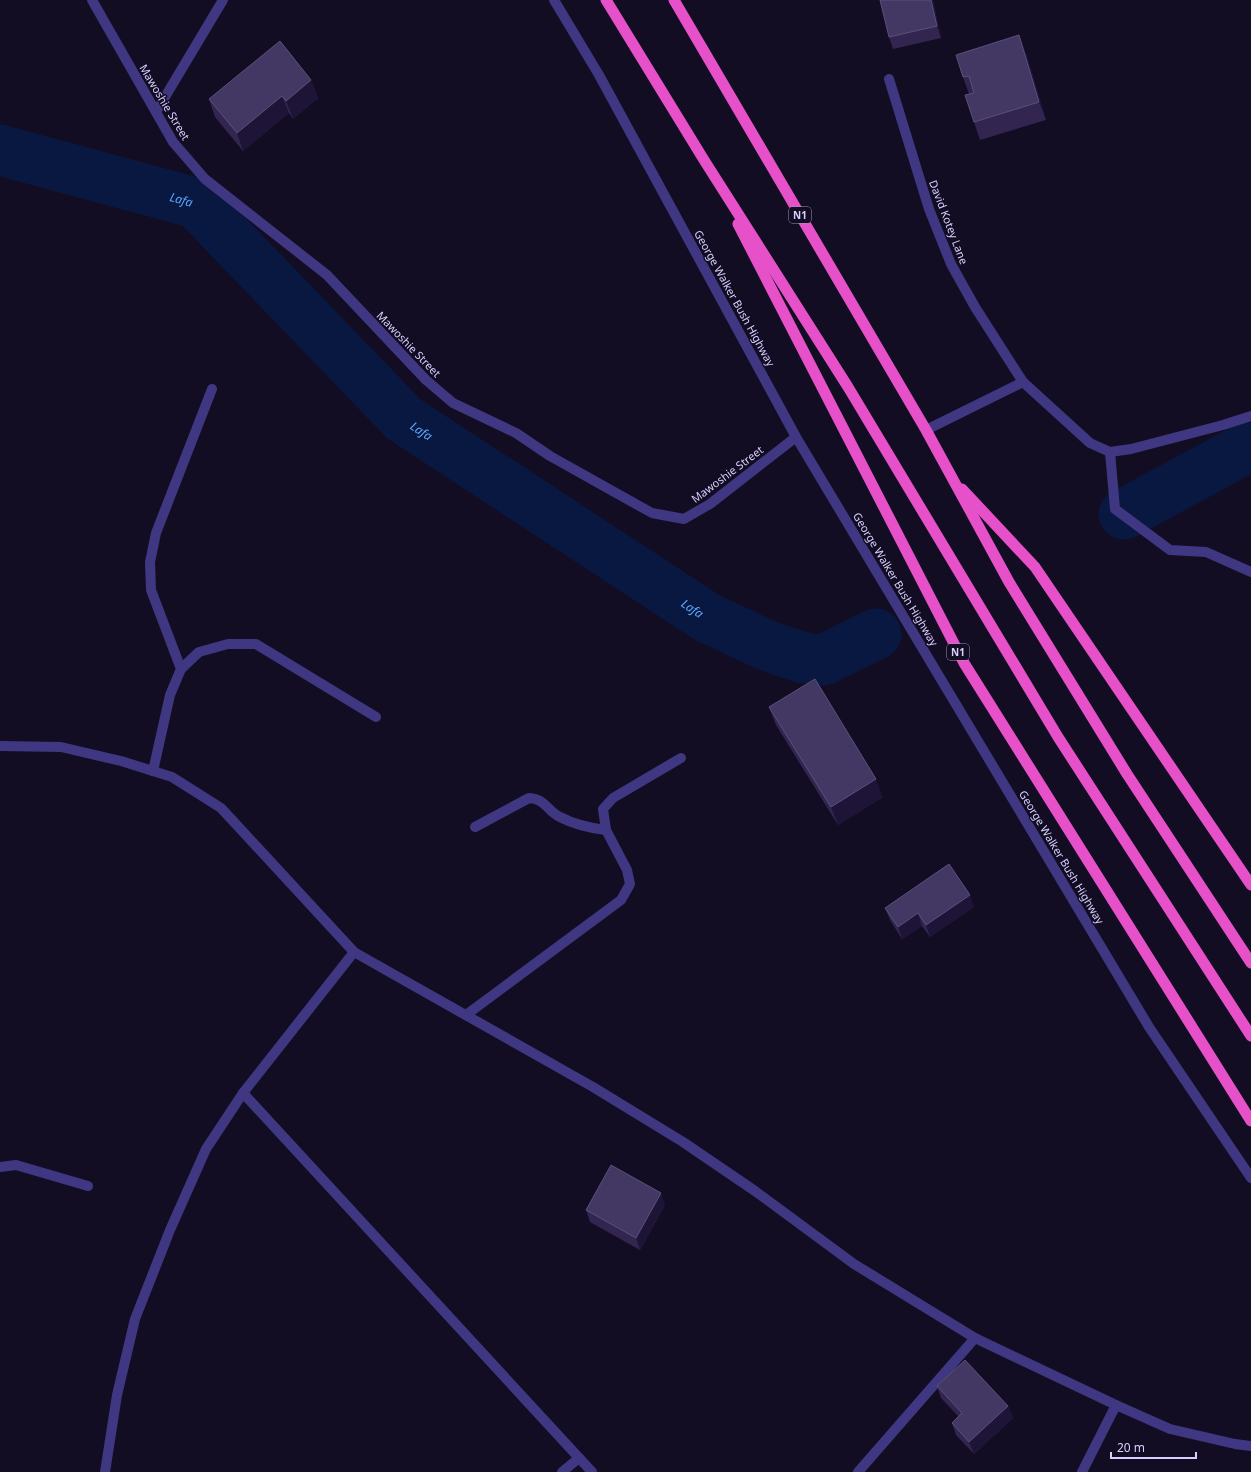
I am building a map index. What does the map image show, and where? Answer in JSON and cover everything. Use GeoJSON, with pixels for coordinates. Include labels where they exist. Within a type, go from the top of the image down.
{"type":"FeatureCollection","features":[{"type":"Feature","properties":{"kind":"highway","name":"N1"},"geometry":{"type":"LineString","coordinates":[[606,0],[704,160],[848,387],[1058,737],[1251,1036]]}},
{"type":"Feature","properties":{"kind":"highway","name":"N1"},"geometry":{"type":"LineString","coordinates":[[674,0],[926,430],[1009,582],[1127,774],[1251,963]]}},
{"type":"Feature","properties":{"kind":"highway","name":"N1"},"geometry":{"type":"LineString","coordinates":[[704,160],[964,663],[1224,1081],[1251,1121]]}},
{"type":"Feature","properties":{"kind":"highway"},"geometry":{"type":"LineString","coordinates":[[950,476],[1035,567],[1251,885]]}},
{"type":"Feature","properties":{"kind":"street","name":"Mawoshie Street"},"geometry":{"type":"LineString","coordinates":[[92,0],[173,142],[205,179],[327,275],[426,380],[452,403],[516,433],[550,456],[652,513],[684,520],[710,504],[796,437]]}},
{"type":"Feature","properties":{"kind":"street"},"geometry":{"type":"LineString","coordinates":[[156,112],[223,0]]}},
{"type":"Feature","properties":{"kind":"street","name":"George Walker Bush Highway"},"geometry":{"type":"LineString","coordinates":[[554,0],[599,75],[796,437],[1149,1028],[1251,1178]]}},
{"type":"Feature","properties":{"kind":"street","name":"David Kotey Lane"},"geometry":{"type":"LineString","coordinates":[[889,79],[929,209],[951,264],[975,307],[1024,382],[1090,443],[1110,452]]}},
{"type":"Feature","properties":{"kind":"street"},"geometry":{"type":"LineString","coordinates":[[926,430],[1024,382]]}},
{"type":"Feature","properties":{"kind":"street"},"geometry":{"type":"LineString","coordinates":[[181,669],[151,590],[150,562],[156,533],[212,389]]}},
{"type":"Feature","properties":{"kind":"street"},"geometry":{"type":"LineString","coordinates":[[1251,416],[1223,425],[1130,449],[1110,452],[1115,509],[1170,550],[1206,552],[1251,572]]}},
{"type":"Feature","properties":{"kind":"street"},"geometry":{"type":"LineString","coordinates":[[153,771],[170,695],[181,669],[199,652],[228,644],[256,644],[376,717]]}},
{"type":"Feature","properties":{"kind":"street"},"geometry":{"type":"LineString","coordinates":[[0,746],[61,747],[121,761],[172,777],[221,808],[354,952],[593,1087],[683,1142],[755,1191],[854,1264],[975,1338],[1116,1405],[1170,1429],[1235,1444],[1251,1446]]}},
{"type":"Feature","properties":{"kind":"street"},"geometry":{"type":"LineString","coordinates":[[466,1014],[621,900],[630,884],[627,870],[606,830],[603,809],[613,798],[681,758]]}},
{"type":"Feature","properties":{"kind":"street"},"geometry":{"type":"LineString","coordinates":[[475,827],[529,798],[537,798],[558,816],[568,822],[584,827],[606,830]]}},
{"type":"Feature","properties":{"kind":"street"},"geometry":{"type":"LineString","coordinates":[[105,1472],[117,1395],[136,1318],[170,1230],[206,1149],[243,1093],[354,952]]}},
{"type":"Feature","properties":{"kind":"street"},"geometry":{"type":"LineString","coordinates":[[243,1093],[592,1472]]}},
{"type":"Feature","properties":{"kind":"street"},"geometry":{"type":"LineString","coordinates":[[0,1167],[16,1165],[88,1186]]}},
{"type":"Feature","properties":{"kind":"street"},"geometry":{"type":"LineString","coordinates":[[858,1472],[975,1338]]}},
{"type":"Feature","properties":{"kind":"street"},"geometry":{"type":"LineString","coordinates":[[1082,1472],[1116,1405]]}},
{"type":"Feature","properties":{"kind":"street"},"geometry":{"type":"LineString","coordinates":[[562,1472],[579,1458]]}},
{"type":"Feature","properties":{"kind":"building"},"geometry":{"type":"Polygon","coordinates":[[[880,0],[931,0],[937,26],[889,37],[880,0]]]}},
{"type":"Feature","properties":{"kind":"building"},"geometry":{"type":"Polygon","coordinates":[[[1019,35],[1039,102],[974,122],[965,95],[974,93],[969,76],[963,77],[956,55],[1019,35]]]}},
{"type":"Feature","properties":{"kind":"building"},"geometry":{"type":"Polygon","coordinates":[[[280,41],[311,80],[286,101],[282,96],[237,133],[209,99],[280,41]]]}},
{"type":"Feature","properties":{"kind":"building"},"geometry":{"type":"Polygon","coordinates":[[[815,679],[876,779],[831,807],[769,707],[815,679]]]}},
{"type":"Feature","properties":{"kind":"building"},"geometry":{"type":"Polygon","coordinates":[[[949,864],[970,895],[926,925],[918,913],[898,927],[885,908],[949,864]]]}},
{"type":"Feature","properties":{"kind":"building"},"geometry":{"type":"Polygon","coordinates":[[[611,1165],[661,1193],[636,1238],[586,1210],[611,1165]]]}},
{"type":"Feature","properties":{"kind":"building"},"geometry":{"type":"Polygon","coordinates":[[[965,1360],[1008,1406],[969,1442],[952,1423],[962,1413],[937,1386],[965,1360]]]}},
{"type":"Feature","properties":{"kind":"waterway","name":"Lafa"},"geometry":{"type":"LineString","coordinates":[[0,150],[196,203],[404,419],[708,618],[768,646],[804,658],[823,660],[876,634]]}},
{"type":"Feature","properties":{"kind":"waterway"},"geometry":{"type":"LineString","coordinates":[[1124,514],[1241,451],[1251,448]]}}]}
